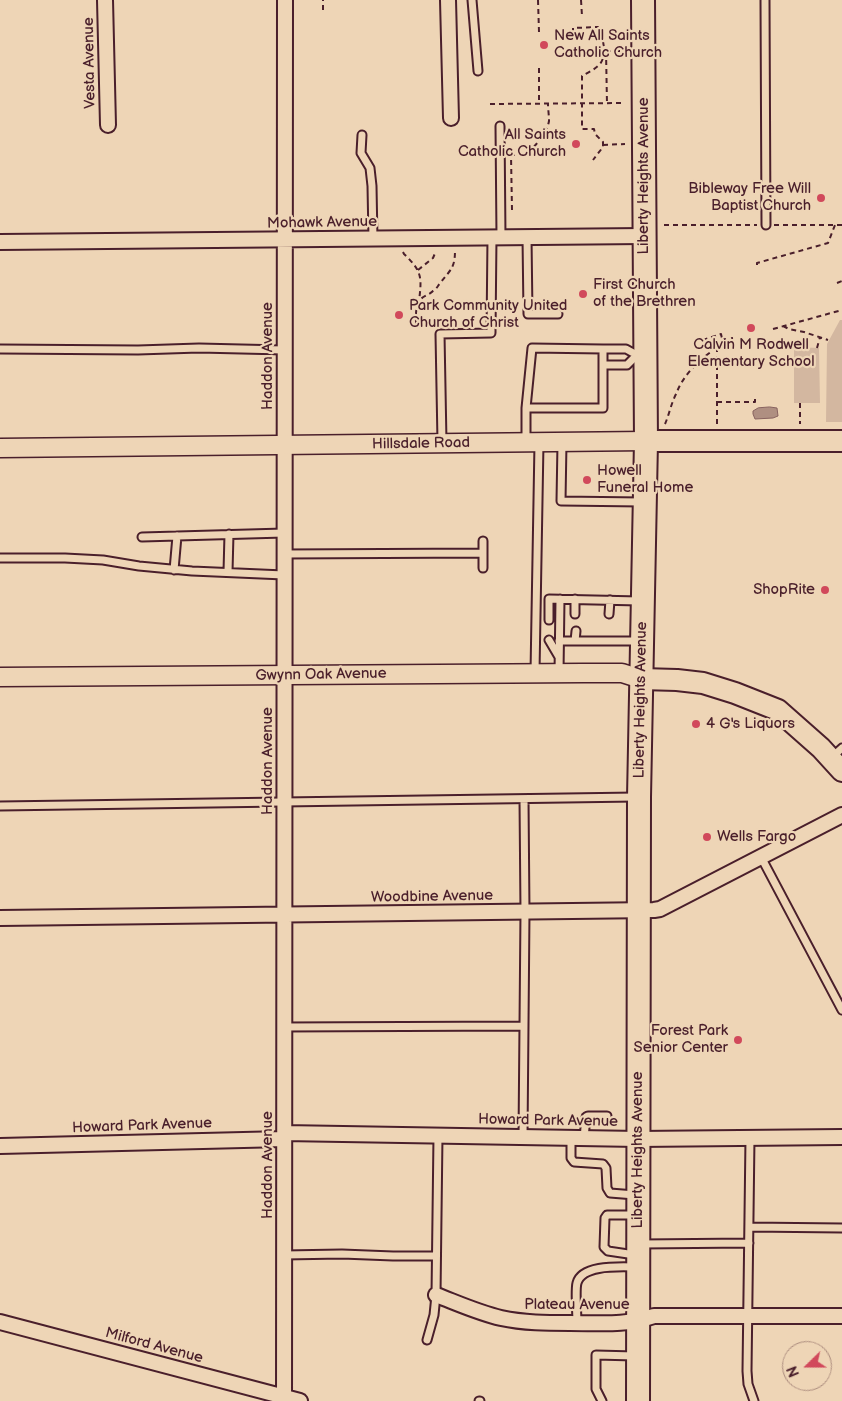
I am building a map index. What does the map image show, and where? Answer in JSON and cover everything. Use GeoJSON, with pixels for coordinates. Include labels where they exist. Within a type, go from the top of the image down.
{"type":"FeatureCollection","features":[{"type":"Feature","properties":{"kind":"main road","name":"Liberty Heights Avenue"},"geometry":{"type":"LineString","coordinates":[[638,1401],[639,797],[646,441],[641,355],[644,236],[642,0]]}},
{"type":"Feature","properties":{"kind":"main road","name":"Hillsdale Road"},"geometry":{"type":"LineString","coordinates":[[646,441],[842,441]]}},
{"type":"Feature","properties":{"kind":"main road","name":"Gwynn Oak Avenue"},"geometry":{"type":"LineString","coordinates":[[641,679],[703,683],[755,700],[778,710],[838,759]]}},
{"type":"Feature","properties":{"kind":"street","name":"Vesta Avenue"},"geometry":{"type":"LineString","coordinates":[[105,0],[108,126]]}},
{"type":"Feature","properties":{"kind":"street","name":"Haddon Avenue"},"geometry":{"type":"LineString","coordinates":[[284,1399],[285,0]]}},
{"type":"Feature","properties":{"kind":"street"},"geometry":{"type":"LineString","coordinates":[[448,0],[451,118]]}},
{"type":"Feature","properties":{"kind":"street","name":"Mohawk Avenue"},"geometry":{"type":"LineString","coordinates":[[0,242],[644,236]]}},
{"type":"Feature","properties":{"kind":"street","name":"Hillsdale Road"},"geometry":{"type":"LineString","coordinates":[[0,448],[646,441]]}},
{"type":"Feature","properties":{"kind":"street","name":"Gwynn Oak Avenue"},"geometry":{"type":"LineString","coordinates":[[0,688],[536,673],[559,665],[622,673],[641,679]]}},
{"type":"Feature","properties":{"kind":"street","name":"Gwynn Oak Avenue"},"geometry":{"type":"LineString","coordinates":[[0,677],[621,684],[641,679]]}},
{"type":"Feature","properties":{"kind":"street","name":"Woodbine Avenue"},"geometry":{"type":"LineString","coordinates":[[0,918],[284,916],[639,911],[660,909],[842,814]]}},
{"type":"Feature","properties":{"kind":"street","name":"Howard Park Avenue"},"geometry":{"type":"LineString","coordinates":[[0,1146],[284,1136],[638,1139],[842,1137]]}},
{"type":"Feature","properties":{"kind":"street","name":"Plateau Avenue"},"geometry":{"type":"LineString","coordinates":[[436,1295],[471,1309],[502,1318],[538,1323],[622,1324],[654,1316],[842,1316]]}},
{"type":"Feature","properties":{"kind":"street","name":"Milford Avenue"},"geometry":{"type":"LineString","coordinates":[[0,1322],[284,1399],[300,1401]]}},
{"type":"Feature","properties":{"kind":"lane"},"geometry":{"type":"LineString","coordinates":[[472,0],[478,71]]}},
{"type":"Feature","properties":{"kind":"lane"},"geometry":{"type":"LineString","coordinates":[[765,0],[766,225]]}},
{"type":"Feature","properties":{"kind":"lane"},"geometry":{"type":"LineString","coordinates":[[442,444],[440,334],[491,333],[497,237],[500,126]]}},
{"type":"Feature","properties":{"kind":"lane"},"geometry":{"type":"LineString","coordinates":[[362,135],[362,153],[370,168],[372,186],[373,239]]}},
{"type":"Feature","properties":{"kind":"lane"},"geometry":{"type":"LineString","coordinates":[[527,237],[528,314],[558,314]]}},
{"type":"Feature","properties":{"kind":"lane"},"geometry":{"type":"LineString","coordinates":[[0,349],[138,350],[200,348],[284,350]]}},
{"type":"Feature","properties":{"kind":"lane"},"geometry":{"type":"LineString","coordinates":[[536,673],[532,442],[526,408],[532,348],[626,349],[641,355]]}},
{"type":"Feature","properties":{"kind":"lane"},"geometry":{"type":"LineString","coordinates":[[526,408],[603,408],[603,349]]}},
{"type":"Feature","properties":{"kind":"lane"},"geometry":{"type":"LineString","coordinates":[[603,366],[627,365],[641,355]]}},
{"type":"Feature","properties":{"kind":"lane"},"geometry":{"type":"LineString","coordinates":[[562,442],[561,501],[645,502]]}},
{"type":"Feature","properties":{"kind":"lane"},"geometry":{"type":"LineString","coordinates":[[142,537],[284,533]]}},
{"type":"Feature","properties":{"kind":"lane"},"geometry":{"type":"LineString","coordinates":[[228,572],[229,534]]}},
{"type":"Feature","properties":{"kind":"lane"},"geometry":{"type":"LineString","coordinates":[[174,570],[177,536]]}},
{"type":"Feature","properties":{"kind":"lane"},"geometry":{"type":"LineString","coordinates":[[483,541],[483,568]]}},
{"type":"Feature","properties":{"kind":"lane"},"geometry":{"type":"LineString","coordinates":[[284,554],[483,553]]}},
{"type":"Feature","properties":{"kind":"lane"},"geometry":{"type":"LineString","coordinates":[[0,558],[102,560],[174,570],[284,575]]}},
{"type":"Feature","properties":{"kind":"lane"},"geometry":{"type":"LineString","coordinates":[[549,620],[549,599],[643,601]]}},
{"type":"Feature","properties":{"kind":"lane"},"geometry":{"type":"LineString","coordinates":[[559,665],[560,599]]}},
{"type":"Feature","properties":{"kind":"lane"},"geometry":{"type":"LineString","coordinates":[[575,600],[575,614]]}},
{"type":"Feature","properties":{"kind":"lane"},"geometry":{"type":"LineString","coordinates":[[609,614],[610,600]]}},
{"type":"Feature","properties":{"kind":"lane"},"geometry":{"type":"LineString","coordinates":[[575,641],[576,631]]}},
{"type":"Feature","properties":{"kind":"lane"},"geometry":{"type":"LineString","coordinates":[[608,641],[609,632]]}},
{"type":"Feature","properties":{"kind":"lane"},"geometry":{"type":"LineString","coordinates":[[549,640],[559,665]]}},
{"type":"Feature","properties":{"kind":"lane"},"geometry":{"type":"LineString","coordinates":[[560,641],[642,641]]}},
{"type":"Feature","properties":{"kind":"lane"},"geometry":{"type":"LineString","coordinates":[[0,806],[639,797]]}},
{"type":"Feature","properties":{"kind":"lane"},"geometry":{"type":"LineString","coordinates":[[523,1137],[524,799]]}},
{"type":"Feature","properties":{"kind":"lane"},"geometry":{"type":"LineString","coordinates":[[760,856],[842,1010]]}},
{"type":"Feature","properties":{"kind":"lane"},"geometry":{"type":"LineString","coordinates":[[284,1028],[523,1026]]}},
{"type":"Feature","properties":{"kind":"lane"},"geometry":{"type":"LineString","coordinates":[[607,1116],[586,1117],[571,1158],[574,1162],[603,1164],[606,1168],[610,1193],[638,1205]]}},
{"type":"Feature","properties":{"kind":"lane"},"geometry":{"type":"LineString","coordinates":[[426,1340],[434,1315],[436,1295],[438,1136]]}},
{"type":"Feature","properties":{"kind":"lane"},"geometry":{"type":"LineString","coordinates":[[750,1138],[747,1370],[748,1384],[754,1401]]}},
{"type":"Feature","properties":{"kind":"lane"},"geometry":{"type":"LineString","coordinates":[[638,1205],[607,1215],[604,1218],[604,1247],[608,1251],[638,1255]]}},
{"type":"Feature","properties":{"kind":"lane"},"geometry":{"type":"LineString","coordinates":[[749,1227],[842,1228]]}},
{"type":"Feature","properties":{"kind":"lane"},"geometry":{"type":"LineString","coordinates":[[577,1323],[577,1282],[590,1271],[638,1255],[749,1243]]}},
{"type":"Feature","properties":{"kind":"lane"},"geometry":{"type":"LineString","coordinates":[[284,1255],[436,1256]]}},
{"type":"Feature","properties":{"kind":"lane"},"geometry":{"type":"LineString","coordinates":[[602,1401],[596,1389],[596,1355],[638,1356]]}},
{"type":"Feature","properties":{"kind":"path"},"geometry":{"type":"LineString","coordinates":[[323,0],[323,10]]}},
{"type":"Feature","properties":{"kind":"path"},"geometry":{"type":"LineString","coordinates":[[538,0],[539,32]]}},
{"type":"Feature","properties":{"kind":"path"},"geometry":{"type":"LineString","coordinates":[[581,0],[582,16]]}},
{"type":"Feature","properties":{"kind":"path"},"geometry":{"type":"LineString","coordinates":[[573,33],[572,28],[598,27],[603,39],[607,61],[607,104]]}},
{"type":"Feature","properties":{"kind":"path"},"geometry":{"type":"LineString","coordinates":[[605,51],[623,51]]}},
{"type":"Feature","properties":{"kind":"path"},"geometry":{"type":"LineString","coordinates":[[593,160],[603,145],[602,140],[595,134],[594,129],[582,129],[582,76],[598,66],[602,61],[605,51]]}},
{"type":"Feature","properties":{"kind":"path"},"geometry":{"type":"LineString","coordinates":[[602,61],[607,61]]}},
{"type":"Feature","properties":{"kind":"path"},"geometry":{"type":"LineString","coordinates":[[539,68],[539,104]]}},
{"type":"Feature","properties":{"kind":"path"},"geometry":{"type":"LineString","coordinates":[[490,104],[624,103]]}},
{"type":"Feature","properties":{"kind":"path"},"geometry":{"type":"LineString","coordinates":[[512,210],[511,155],[526,155],[542,136],[549,122],[548,104]]}},
{"type":"Feature","properties":{"kind":"path"},"geometry":{"type":"LineString","coordinates":[[603,145],[625,144]]}},
{"type":"Feature","properties":{"kind":"path"},"geometry":{"type":"LineString","coordinates":[[664,225],[842,225]]}},
{"type":"Feature","properties":{"kind":"path"},"geometry":{"type":"LineString","coordinates":[[757,265],[757,263],[828,243],[835,225]]}},
{"type":"Feature","properties":{"kind":"path"},"geometry":{"type":"LineString","coordinates":[[403,250],[404,254],[418,270],[421,281],[416,324]]}},
{"type":"Feature","properties":{"kind":"path"},"geometry":{"type":"LineString","coordinates":[[418,270],[433,258],[436,250]]}},
{"type":"Feature","properties":{"kind":"path"},"geometry":{"type":"LineString","coordinates":[[419,301],[435,290],[449,274],[453,266],[455,250]]}},
{"type":"Feature","properties":{"kind":"path"},"geometry":{"type":"LineString","coordinates":[[837,283],[842,281]]}},
{"type":"Feature","properties":{"kind":"path"},"geometry":{"type":"LineString","coordinates":[[773,329],[842,310]]}},
{"type":"Feature","properties":{"kind":"path"},"geometry":{"type":"LineString","coordinates":[[782,326],[828,340]]}},
{"type":"Feature","properties":{"kind":"path"},"geometry":{"type":"LineString","coordinates":[[664,426],[682,381],[696,363],[724,343],[721,334],[703,340]]}},
{"type":"Feature","properties":{"kind":"path"},"geometry":{"type":"LineString","coordinates":[[817,348],[820,337]]}},
{"type":"Feature","properties":{"kind":"path"},"geometry":{"type":"LineString","coordinates":[[722,339],[733,338]]}},
{"type":"Feature","properties":{"kind":"path"},"geometry":{"type":"LineString","coordinates":[[717,347],[718,424]]}},
{"type":"Feature","properties":{"kind":"path"},"geometry":{"type":"LineString","coordinates":[[717,402],[755,402],[755,398]]}},
{"type":"Feature","properties":{"kind":"path"},"geometry":{"type":"LineString","coordinates":[[800,403],[800,429]]}},
{"type":"Feature","properties":{"kind":"shaded area"},"geometry":{"type":"Polygon","coordinates":[[[840,320],[842,320],[842,422],[826,422],[827,344],[840,320]]]}},
{"type":"Feature","properties":{"kind":"shaded area"},"geometry":{"type":"Polygon","coordinates":[[[794,347],[819,348],[820,403],[794,403],[794,347]]]}},
{"type":"Feature","properties":{"kind":"shaded area"},"geometry":{"type":"Polygon","coordinates":[[[758,408],[777,408],[778,416],[755,419],[753,411],[758,408]]]}},
{"type":"Feature","properties":{"kind":"place","name":"New All Saints Catholic Church"},"geometry":{"type":"Point","coordinates":[544,45]}},
{"type":"Feature","properties":{"kind":"place","name":"All Saints Catholic Church"},"geometry":{"type":"Point","coordinates":[576,144]}},
{"type":"Feature","properties":{"kind":"place","name":"Bibleway Free Will Baptist Church"},"geometry":{"type":"Point","coordinates":[821,198]}},
{"type":"Feature","properties":{"kind":"place","name":"First Church of the Brethren"},"geometry":{"type":"Point","coordinates":[583,294]}},
{"type":"Feature","properties":{"kind":"place","name":"Park Community United Church of Christ"},"geometry":{"type":"Point","coordinates":[399,315]}},
{"type":"Feature","properties":{"kind":"place","name":"Calvin M Rodwell Elementary School"},"geometry":{"type":"Point","coordinates":[751,328]}},
{"type":"Feature","properties":{"kind":"place","name":"Howell Funeral Home"},"geometry":{"type":"Point","coordinates":[587,480]}},
{"type":"Feature","properties":{"kind":"place","name":"ShopRite"},"geometry":{"type":"Point","coordinates":[825,590]}},
{"type":"Feature","properties":{"kind":"place","name":"4 G's Liquors"},"geometry":{"type":"Point","coordinates":[696,724]}},
{"type":"Feature","properties":{"kind":"place","name":"Wells Fargo"},"geometry":{"type":"Point","coordinates":[707,837]}},
{"type":"Feature","properties":{"kind":"place","name":"Forest Park Senior Center"},"geometry":{"type":"Point","coordinates":[738,1040]}}]}
